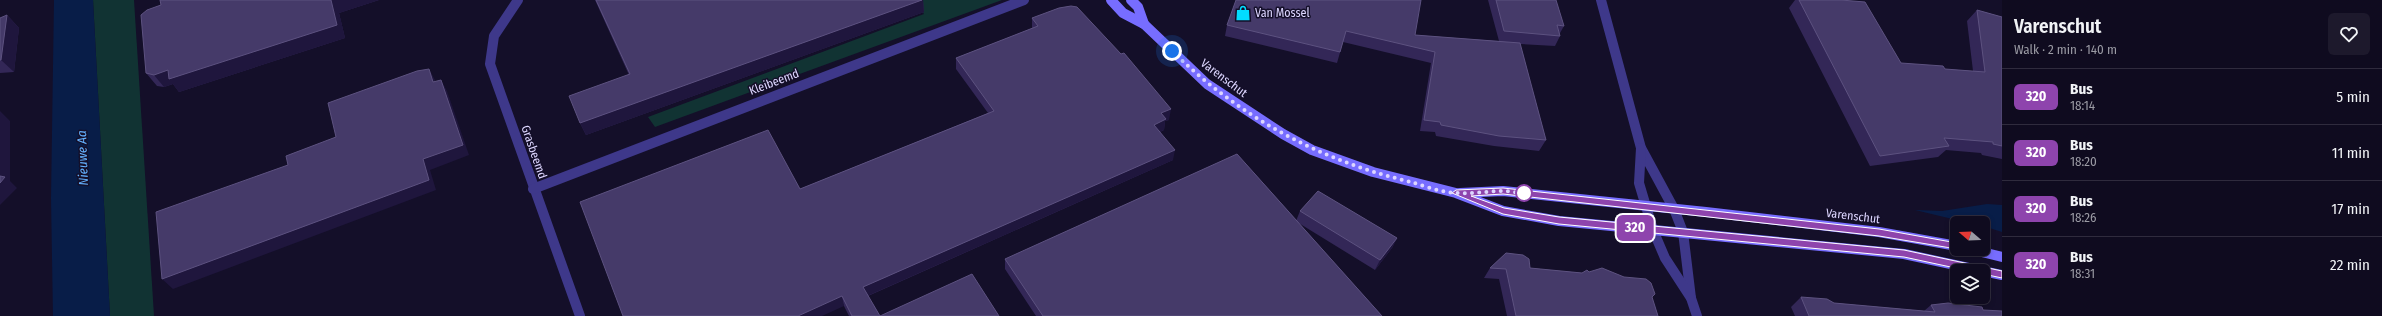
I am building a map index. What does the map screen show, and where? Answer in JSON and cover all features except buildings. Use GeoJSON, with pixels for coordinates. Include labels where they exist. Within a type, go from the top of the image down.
{"type":"FeatureCollection","features":[{"type":"Feature","properties":{"kind":"street","name":"Grasbeemd"},"geometry":{"type":"LineString","coordinates":[[518,0],[494,36],[490,64],[533,189],[580,316]]}},
{"type":"Feature","properties":{"kind":"street","name":"Kleibeemd"},"geometry":{"type":"LineString","coordinates":[[533,189],[1024,0]]}},
{"type":"Feature","properties":{"kind":"street","name":"Varenschut"},"geometry":{"type":"LineString","coordinates":[[1111,0],[1123,13],[1144,24],[1207,84],[1283,134],[1312,150],[1373,172],[1456,193],[1503,211],[1559,220],[1904,254],[2002,275]]}},
{"type":"Feature","properties":{"kind":"street","name":"Varenschut"},"geometry":{"type":"LineString","coordinates":[[1131,0],[1138,7],[1144,24]]}},
{"type":"Feature","properties":{"kind":"street"},"geometry":{"type":"LineString","coordinates":[[1601,0],[1641,148],[1674,209],[1683,232],[1688,261],[1691,298],[1697,316]]}},
{"type":"Feature","properties":{"kind":"street"},"geometry":{"type":"LineString","coordinates":[[1641,148],[1639,183],[1645,206],[1665,258],[1691,298]]}},
{"type":"Feature","properties":{"kind":"street","name":"Varenschut"},"geometry":{"type":"LineString","coordinates":[[1456,193],[1503,191],[1879,232],[1950,245]]}},
{"type":"Feature","properties":{"kind":"street"},"geometry":{"type":"LineString","coordinates":[[1990,254],[2002,257]]}},
{"type":"Feature","properties":{"kind":"green space"},"geometry":{"type":"Polygon","coordinates":[[[93,0],[134,0],[154,316],[110,316],[93,0]]]}},
{"type":"Feature","properties":{"kind":"green space"},"geometry":{"type":"Polygon","coordinates":[[[915,0],[1002,0],[655,127],[648,117],[924,14],[915,0]]]}},
{"type":"Feature","properties":{"kind":"water","name":"Nieuwe Aa"},"geometry":{"type":"Polygon","coordinates":[[[54,0],[93,0],[110,316],[53,316],[51,198],[54,0]]]}},
{"type":"Feature","properties":{"kind":"water"},"geometry":{"type":"Polygon","coordinates":[[[1987,204],[2002,205],[2002,232],[1990,228],[1990,216],[1950,216],[1950,218],[1915,210],[1942,211],[1987,204]]]}},
{"type":"Feature","properties":{"kind":"bus line","name":"320"},"geometry":{"type":"LineString","coordinates":[[1950,244],[1879,232],[1706,212],[1503,191],[1456,193],[1503,211],[1559,220],[1904,254],[1969,266],[2002,275]]}},
{"type":"Feature","properties":{"kind":"place","name":"Van Mossel"},"geometry":{"type":"Point","coordinates":[1243,13]}},
{"type":"Feature","properties":{"kind":"route"},"geometry":{"type":"LineString","coordinates":[[1172,51],[1207,84],[1229,100],[1283,134],[1312,150],[1336,160],[1404,181],[1456,193],[1503,191],[1524,193]]}}]}
